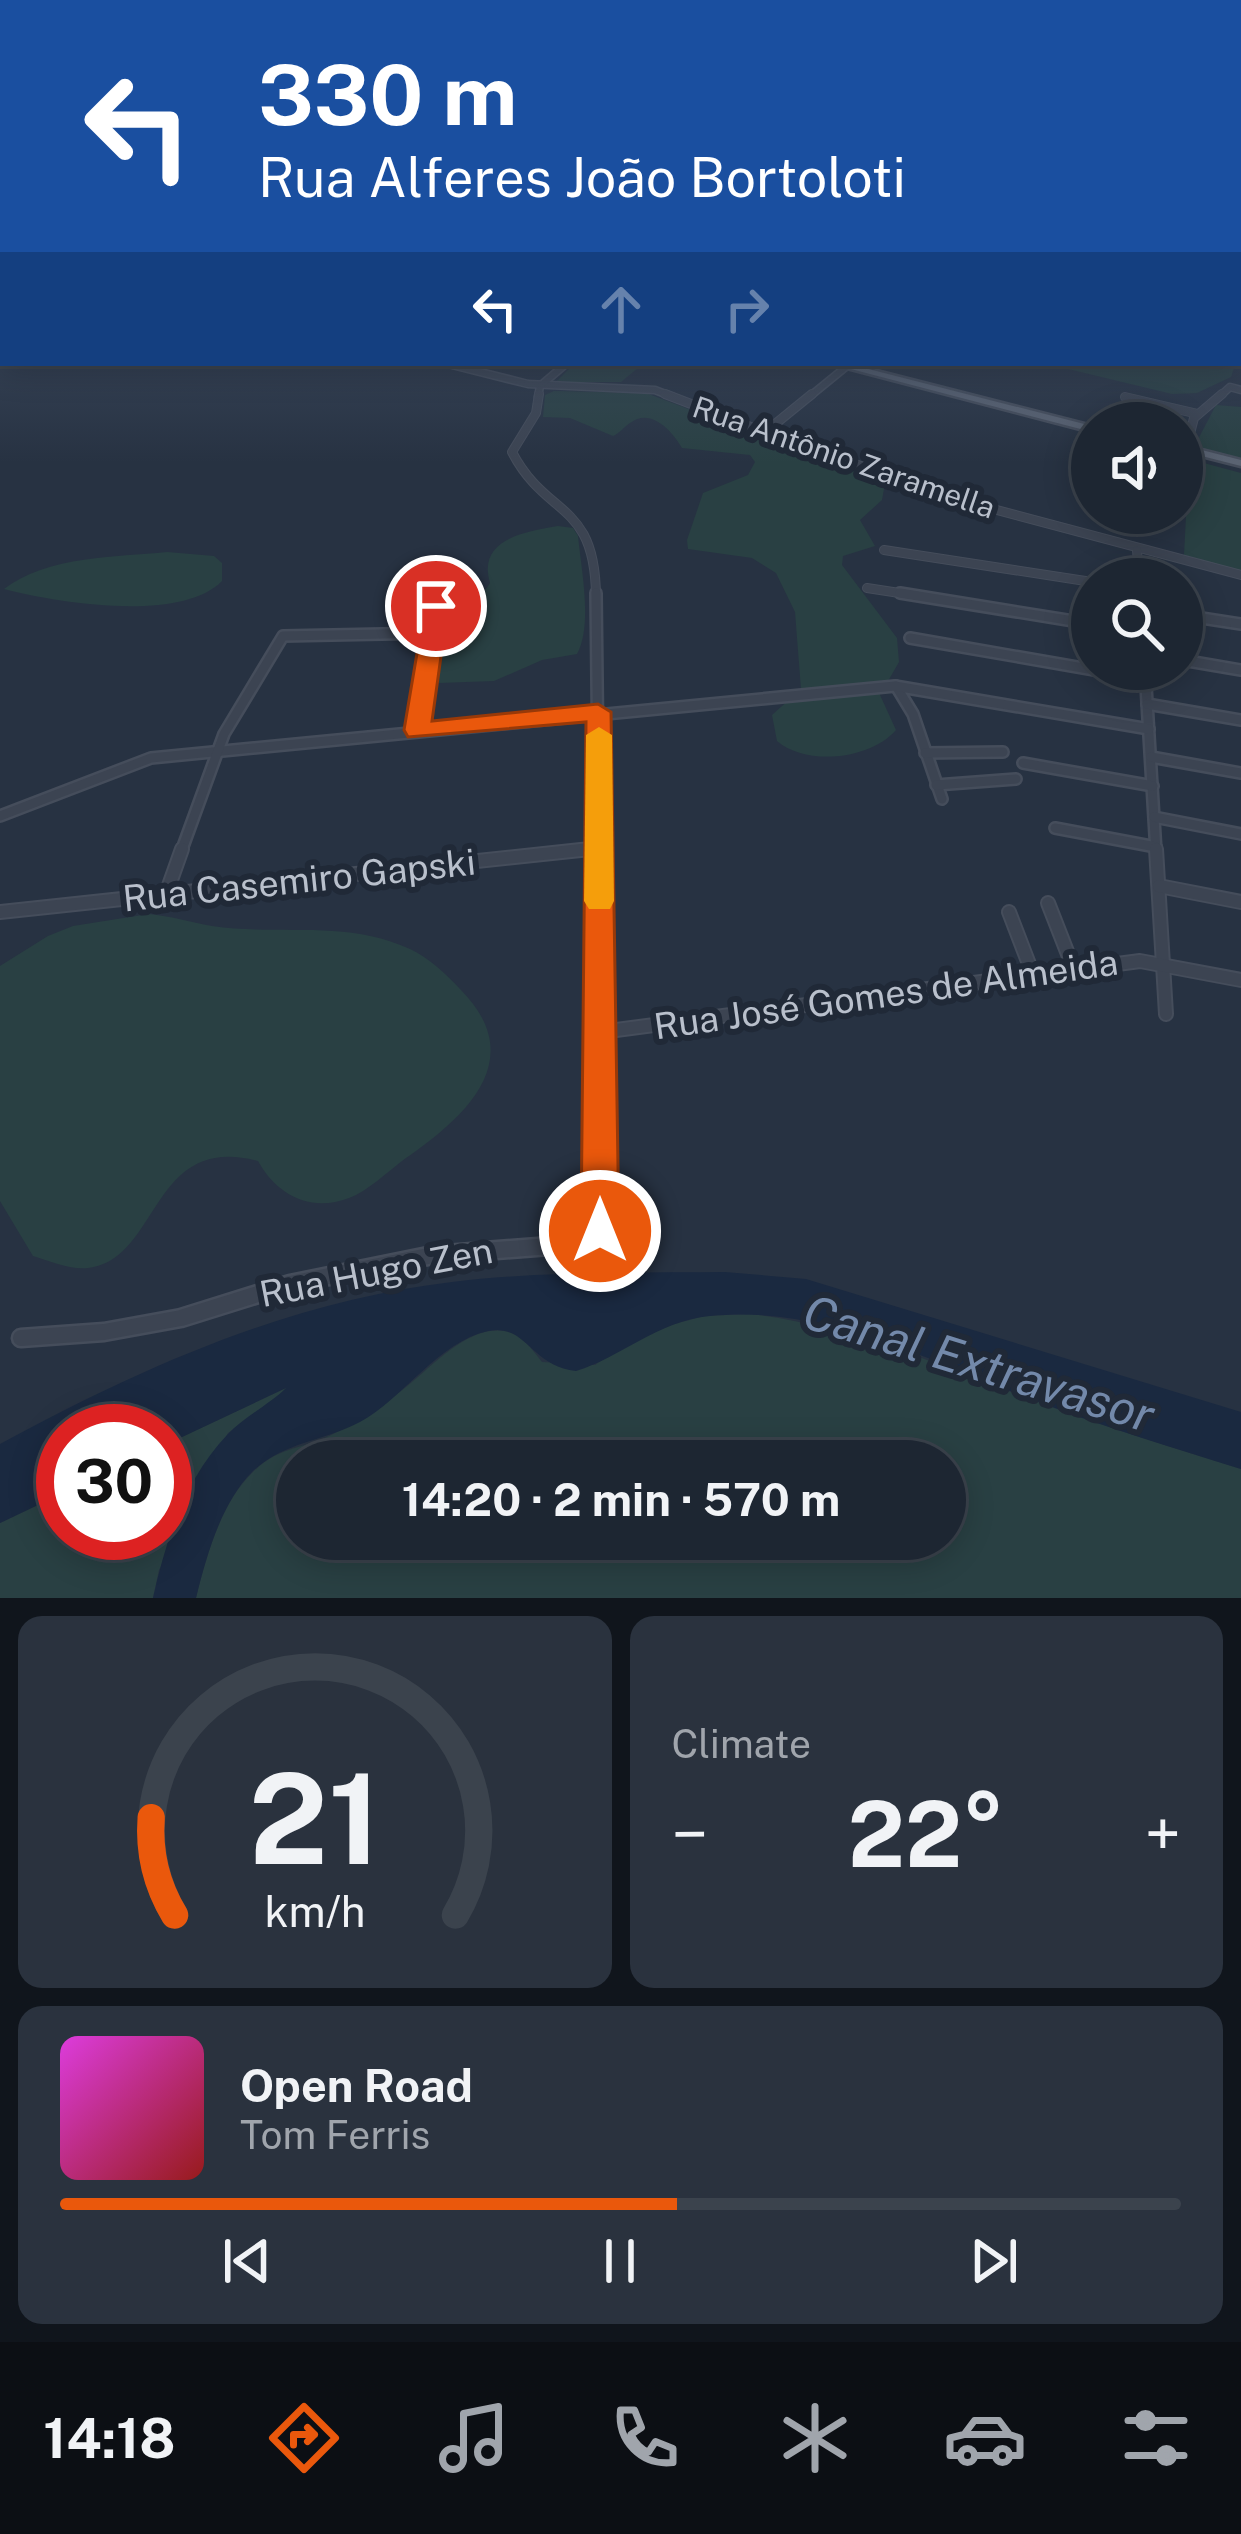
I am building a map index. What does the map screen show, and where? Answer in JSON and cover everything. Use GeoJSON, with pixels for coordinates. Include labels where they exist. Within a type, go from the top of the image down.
{"type":"FeatureCollection","features":[{"type":"Feature","properties":{"kind":"main road"},"geometry":{"type":"LineString","coordinates":[[853,366],[1071,422]]}},
{"type":"Feature","properties":{"kind":"main road"},"geometry":{"type":"LineString","coordinates":[[878,366],[1071,421]]}},
{"type":"Feature","properties":{"kind":"main road"},"geometry":{"type":"LineString","coordinates":[[1203,455],[1241,465]]}},
{"type":"Feature","properties":{"kind":"street","name":"Rua Antônio Zaramella"},"geometry":{"type":"LineString","coordinates":[[457,366],[540,386],[647,388],[764,433],[1002,512],[1241,574]]}},
{"type":"Feature","properties":{"kind":"street","name":"Rua Hugo Zen"},"geometry":{"type":"LineString","coordinates":[[21,1338],[82,1335],[181,1318],[290,1284],[433,1255],[590,1243],[600,1231],[597,580],[590,538],[575,512],[530,478],[512,452],[536,413],[540,386],[563,366]]}},
{"type":"Feature","properties":{"kind":"street"},"geometry":{"type":"LineString","coordinates":[[764,433],[843,366]]}},
{"type":"Feature","properties":{"kind":"street"},"geometry":{"type":"LineString","coordinates":[[1203,410],[1230,387],[1241,390]]}},
{"type":"Feature","properties":{"kind":"street"},"geometry":{"type":"LineString","coordinates":[[1125,397],[1146,402]]}},
{"type":"Feature","properties":{"kind":"street"},"geometry":{"type":"LineString","coordinates":[[884,550],[1071,579]]}},
{"type":"Feature","properties":{"kind":"street"},"geometry":{"type":"LineString","coordinates":[[1137,550],[1138,558]]}},
{"type":"Feature","properties":{"kind":"street"},"geometry":{"type":"LineString","coordinates":[[867,587],[1071,621]]}},
{"type":"Feature","properties":{"kind":"street"},"geometry":{"type":"LineString","coordinates":[[417,730],[436,606]]}},
{"type":"Feature","properties":{"kind":"street"},"geometry":{"type":"LineString","coordinates":[[1203,618],[1241,624]]}},
{"type":"Feature","properties":{"kind":"street"},"geometry":{"type":"LineString","coordinates":[[166,894],[217,751],[283,636],[432,633]]}},
{"type":"Feature","properties":{"kind":"street"},"geometry":{"type":"LineString","coordinates":[[910,638],[1071,663]]}},
{"type":"Feature","properties":{"kind":"street"},"geometry":{"type":"LineString","coordinates":[[1203,664],[1241,670]]}},
{"type":"Feature","properties":{"kind":"street"},"geometry":{"type":"LineString","coordinates":[[896,686],[909,704],[942,799]]}},
{"type":"Feature","properties":{"kind":"street"},"geometry":{"type":"LineString","coordinates":[[0,815],[138,760],[896,686],[1149,729]]}},
{"type":"Feature","properties":{"kind":"street"},"geometry":{"type":"LineString","coordinates":[[1146,690],[1166,1014]]}},
{"type":"Feature","properties":{"kind":"street"},"geometry":{"type":"LineString","coordinates":[[1147,704],[1241,720]]}},
{"type":"Feature","properties":{"kind":"street"},"geometry":{"type":"LineString","coordinates":[[925,754],[1003,752]]}},
{"type":"Feature","properties":{"kind":"street"},"geometry":{"type":"LineString","coordinates":[[1151,757],[1241,773]]}},
{"type":"Feature","properties":{"kind":"street"},"geometry":{"type":"LineString","coordinates":[[1022,763],[1153,786]]}},
{"type":"Feature","properties":{"kind":"street"},"geometry":{"type":"LineString","coordinates":[[936,785],[1016,779]]}},
{"type":"Feature","properties":{"kind":"street"},"geometry":{"type":"LineString","coordinates":[[1154,817],[1241,834]]}},
{"type":"Feature","properties":{"kind":"street"},"geometry":{"type":"LineString","coordinates":[[1055,828],[1156,847]]}},
{"type":"Feature","properties":{"kind":"street","name":"Rua Casemiro Gapski"},"geometry":{"type":"LineString","coordinates":[[0,912],[599,848]]}},
{"type":"Feature","properties":{"kind":"street"},"geometry":{"type":"LineString","coordinates":[[1159,886],[1241,902]]}},
{"type":"Feature","properties":{"kind":"street"},"geometry":{"type":"LineString","coordinates":[[1048,903],[1075,971]]}},
{"type":"Feature","properties":{"kind":"street"},"geometry":{"type":"LineString","coordinates":[[1009,912],[1034,977]]}},
{"type":"Feature","properties":{"kind":"street","name":"Rua José Gomes de Almeida"},"geometry":{"type":"LineString","coordinates":[[601,1032],[1126,961],[1241,980]]}},
{"type":"Feature","properties":{"kind":"green space"},"geometry":{"type":"Polygon","coordinates":[[[572,366],[640,366],[621,382],[556,382],[572,366]]]}},
{"type":"Feature","properties":{"kind":"green space"},"geometry":{"type":"Polygon","coordinates":[[[1055,366],[1234,368],[1231,377],[1197,393],[1172,394],[1055,366]]]}},
{"type":"Feature","properties":{"kind":"green space"},"geometry":{"type":"Polygon","coordinates":[[[554,391],[646,393],[885,483],[882,500],[860,520],[875,546],[843,556],[842,565],[897,638],[899,662],[880,695],[896,730],[871,748],[838,756],[804,754],[777,741],[772,715],[801,689],[795,612],[776,573],[752,558],[688,549],[687,540],[703,493],[748,475],[755,462],[750,455],[682,448],[653,419],[638,419],[613,436],[570,418],[543,417],[545,395],[554,391]]]}},
{"type":"Feature","properties":{"kind":"green space"},"geometry":{"type":"Polygon","coordinates":[[[1216,405],[1241,407],[1241,459],[1203,449],[1203,430],[1216,405]]]}},
{"type":"Feature","properties":{"kind":"green space"},"geometry":{"type":"Polygon","coordinates":[[[1203,463],[1241,473],[1241,571],[1184,555],[1185,534],[1203,534],[1203,463]]]}},
{"type":"Feature","properties":{"kind":"green space"},"geometry":{"type":"Polygon","coordinates":[[[558,526],[573,528],[578,536],[585,612],[577,654],[542,660],[494,681],[439,683],[442,632],[452,615],[490,583],[490,556],[506,540],[558,526]]]}},
{"type":"Feature","properties":{"kind":"green space"},"geometry":{"type":"Polygon","coordinates":[[[167,552],[214,556],[222,563],[222,581],[203,594],[149,606],[86,604],[4,589],[61,564],[167,552]]]}},
{"type":"Feature","properties":{"kind":"green space"},"geometry":{"type":"Polygon","coordinates":[[[149,914],[237,929],[361,934],[410,949],[443,972],[480,1014],[489,1038],[490,1060],[483,1082],[452,1121],[349,1198],[308,1202],[274,1183],[258,1161],[223,1157],[196,1164],[176,1180],[130,1244],[112,1260],[81,1268],[33,1256],[0,1201],[0,966],[73,926],[149,914]]]}},
{"type":"Feature","properties":{"kind":"green space"},"geometry":{"type":"Polygon","coordinates":[[[750,1314],[825,1328],[1241,1469],[1241,1598],[196,1598],[210,1548],[232,1499],[253,1472],[276,1456],[276,1560],[966,1560],[966,1440],[318,1440],[362,1417],[478,1334],[514,1334],[542,1362],[595,1365],[620,1347],[704,1316],[750,1314]]]}},
{"type":"Feature","properties":{"kind":"green space"},"geometry":{"type":"Polygon","coordinates":[[[294,1384],[228,1433],[192,1504],[192,1432],[294,1384]]]}},
{"type":"Feature","properties":{"kind":"green space"},"geometry":{"type":"Polygon","coordinates":[[[36,1506],[36,1560],[164,1560],[153,1598],[0,1598],[0,1523],[36,1506]]]}},
{"type":"Feature","properties":{"kind":"water","name":"Canal Extravasor"},"geometry":{"type":"Polygon","coordinates":[[[725,1272],[806,1279],[1241,1412],[1241,1469],[1091,1421],[880,1340],[796,1319],[753,1315],[691,1319],[576,1371],[548,1362],[512,1333],[488,1331],[453,1346],[360,1422],[312,1440],[276,1440],[276,1455],[252,1472],[223,1515],[196,1598],[153,1598],[162,1560],[192,1560],[192,1486],[212,1452],[241,1422],[286,1388],[192,1432],[192,1404],[79,1404],[218,1341],[333,1304],[452,1282],[554,1274],[725,1272]]]}},
{"type":"Feature","properties":{"kind":"water"},"geometry":{"type":"Polygon","coordinates":[[[36,1426],[36,1506],[0,1523],[0,1444],[36,1426]]]}},
{"type":"Feature","properties":{"kind":"slow traffic"},"geometry":{"type":"LineString","coordinates":[[599,735],[599,901]]}},
{"type":"Feature","properties":{"kind":"route"},"geometry":{"type":"LineString","coordinates":[[436,606],[417,730],[598,712],[600,1231]]}}]}
